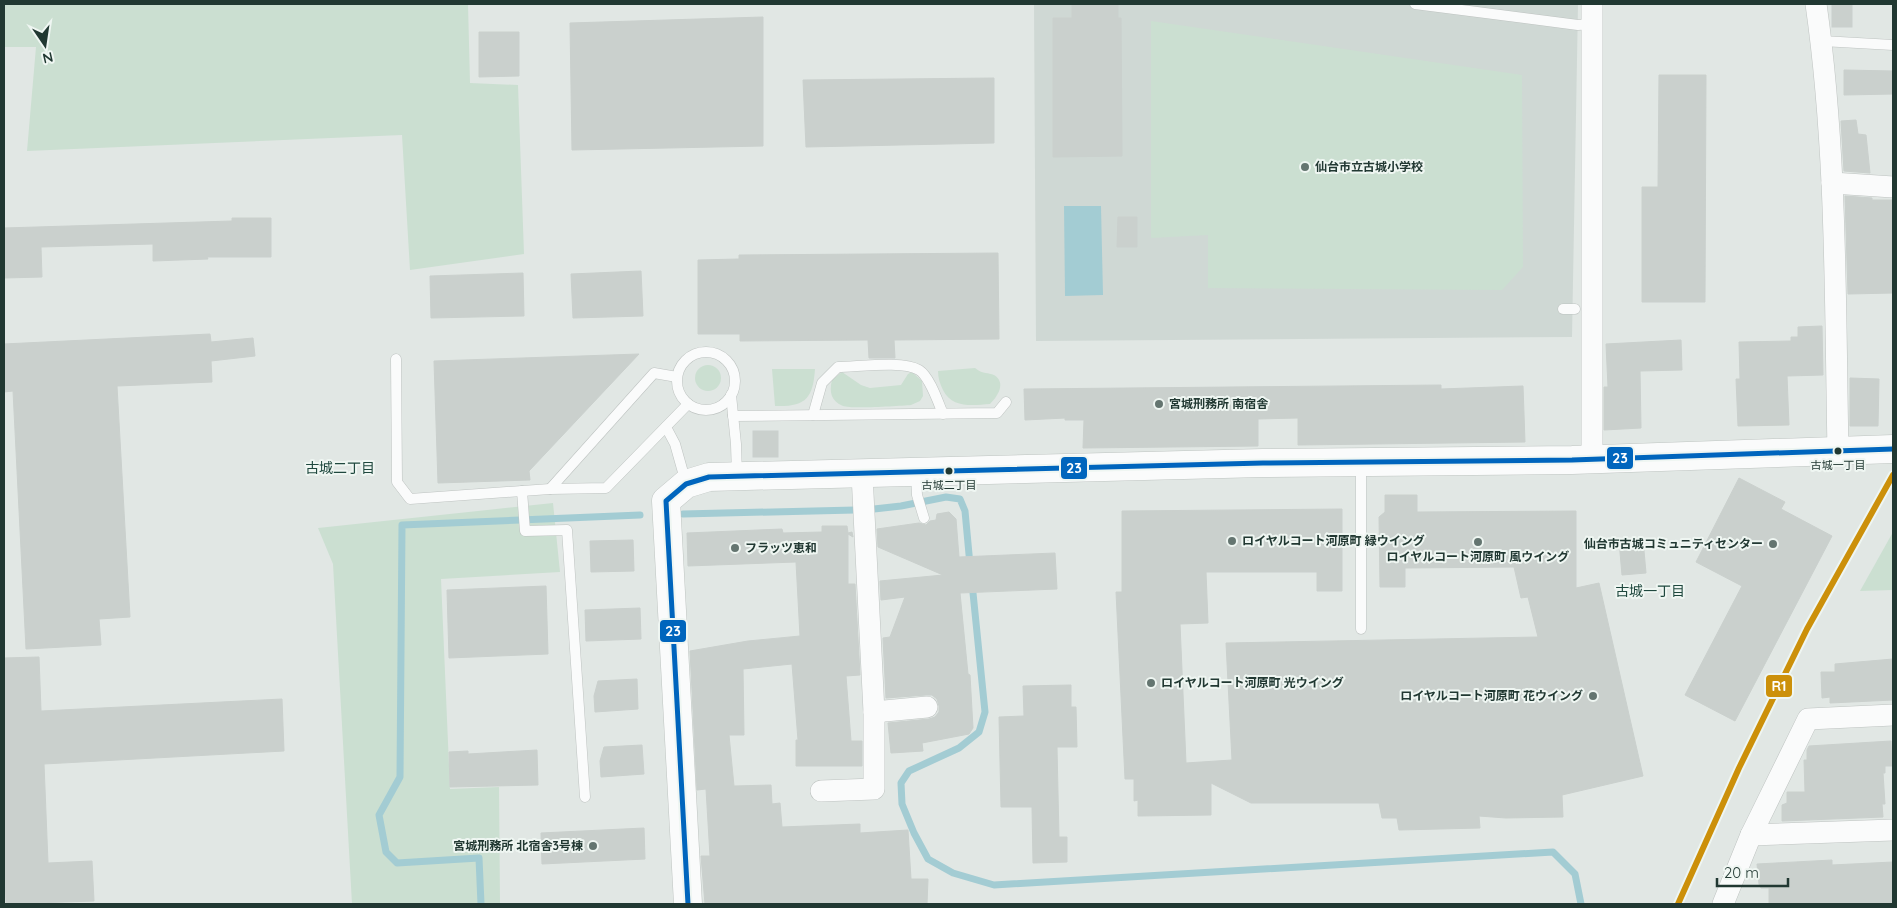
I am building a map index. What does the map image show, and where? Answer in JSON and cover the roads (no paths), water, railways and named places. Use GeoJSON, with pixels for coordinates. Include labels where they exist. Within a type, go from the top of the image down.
{"type":"FeatureCollection","features":[{"type":"Feature","properties":{"kind":"street"},"geometry":{"type":"LineString","coordinates":[[1816,4],[1822,41],[1832,183],[1838,451]]}},
{"type":"Feature","properties":{"kind":"street"},"geometry":{"type":"LineString","coordinates":[[1592,14],[1592,460]]}},
{"type":"Feature","properties":{"kind":"street"},"geometry":{"type":"LineString","coordinates":[[1832,183],[1893,187]]}},
{"type":"Feature","properties":{"kind":"street"},"geometry":{"type":"LineString","coordinates":[[688,904],[666,501],[686,484],[709,477],[862,474],[916,484],[1263,463],[1592,460],[1893,449]]}},
{"type":"Feature","properties":{"kind":"street"},"geometry":{"type":"LineString","coordinates":[[821,791],[874,789],[874,712],[862,474]]}},
{"type":"Feature","properties":{"kind":"street"},"geometry":{"type":"LineString","coordinates":[[874,712],[927,707]]}},
{"type":"Feature","properties":{"kind":"street"},"geometry":{"type":"LineString","coordinates":[[1723,904],[1751,835],[1808,720],[1893,715]]}},
{"type":"Feature","properties":{"kind":"street"},"geometry":{"type":"LineString","coordinates":[[1751,835],[1893,830]]}},
{"type":"Feature","properties":{"kind":"lane"},"geometry":{"type":"LineString","coordinates":[[1415,4],[1578,25],[1592,14]]}},
{"type":"Feature","properties":{"kind":"lane"},"geometry":{"type":"LineString","coordinates":[[1822,41],[1893,45]]}},
{"type":"Feature","properties":{"kind":"lane"},"geometry":{"type":"LineString","coordinates":[[1563,309],[1575,309]]}},
{"type":"Feature","properties":{"kind":"lane"},"geometry":{"type":"LineString","coordinates":[[703,352],[712,352],[720,356],[732,369],[734,387],[731,395],[725,403],[716,408],[706,410],[688,404],[681,396],[678,387],[677,377],[680,368],[686,360],[703,352]]}},
{"type":"Feature","properties":{"kind":"lane"},"geometry":{"type":"LineString","coordinates":[[396,359],[397,482],[410,499],[550,489],[606,488],[688,404]]}},
{"type":"Feature","properties":{"kind":"lane"},"geometry":{"type":"LineString","coordinates":[[813,415],[822,383],[838,367],[899,365],[919,370],[932,388],[943,414]]}},
{"type":"Feature","properties":{"kind":"lane"},"geometry":{"type":"LineString","coordinates":[[550,489],[654,373],[677,377]]}},
{"type":"Feature","properties":{"kind":"lane"},"geometry":{"type":"LineString","coordinates":[[731,395],[737,477]]}},
{"type":"Feature","properties":{"kind":"lane"},"geometry":{"type":"LineString","coordinates":[[733,416],[997,413],[1006,402]]}},
{"type":"Feature","properties":{"kind":"lane"},"geometry":{"type":"LineString","coordinates":[[666,427],[675,444],[686,484]]}},
{"type":"Feature","properties":{"kind":"lane"},"geometry":{"type":"LineString","coordinates":[[1361,462],[1361,629]]}},
{"type":"Feature","properties":{"kind":"lane"},"geometry":{"type":"LineString","coordinates":[[916,484],[923,514]]}},
{"type":"Feature","properties":{"kind":"lane"},"geometry":{"type":"LineString","coordinates":[[522,491],[525,530],[567,530],[584,797]]}},
{"type":"Feature","properties":{"kind":"water"},"geometry":{"type":"Polygon","coordinates":[[[1064,206],[1101,206],[1103,295],[1065,296],[1064,206]]]}},
{"type":"Feature","properties":{"kind":"waterway"},"geometry":{"type":"LineString","coordinates":[[874,509],[946,497],[960,499],[965,511],[970,565]]}},
{"type":"Feature","properties":{"kind":"waterway"},"geometry":{"type":"LineString","coordinates":[[683,514],[855,510]]}},
{"type":"Feature","properties":{"kind":"waterway"},"geometry":{"type":"LineString","coordinates":[[481,904],[479,858],[397,863],[386,852],[379,815],[400,777],[402,525],[640,515]]}},
{"type":"Feature","properties":{"kind":"waterway"},"geometry":{"type":"LineString","coordinates":[[972,583],[985,712],[979,732],[959,748],[909,771],[901,783],[902,804],[914,833],[928,859],[953,873],[994,885],[1553,852],[1575,874],[1581,904]]}},
{"type":"Feature","properties":{"kind":"place","name":"仙台市立古城小学校"},"geometry":{"type":"Point","coordinates":[1305,167]}},
{"type":"Feature","properties":{"kind":"place","name":"宮城刑務所 南宿舎"},"geometry":{"type":"Point","coordinates":[1159,404]}},
{"type":"Feature","properties":{"kind":"place","name":"古城一丁目"},"geometry":{"type":"Point","coordinates":[1838,451]}},
{"type":"Feature","properties":{"kind":"place","name":"古城二丁目"},"geometry":{"type":"Point","coordinates":[949,471]}},
{"type":"Feature","properties":{"kind":"place","name":"ロイヤルコート河原町 緑ウイング"},"geometry":{"type":"Point","coordinates":[1232,541]}},
{"type":"Feature","properties":{"kind":"place","name":"ロイヤルコート河原町 風ウイング"},"geometry":{"type":"Point","coordinates":[1478,542]}},
{"type":"Feature","properties":{"kind":"place","name":"仙台市古城コミュニティセンター"},"geometry":{"type":"Point","coordinates":[1773,544]}},
{"type":"Feature","properties":{"kind":"place","name":"フラッツ恵和"},"geometry":{"type":"Point","coordinates":[735,548]}},
{"type":"Feature","properties":{"kind":"place","name":"ロイヤルコート河原町 光ウイング"},"geometry":{"type":"Point","coordinates":[1151,683]}},
{"type":"Feature","properties":{"kind":"place","name":"ロイヤルコート河原町 花ウイング"},"geometry":{"type":"Point","coordinates":[1593,696]}},
{"type":"Feature","properties":{"kind":"place","name":"宮城刑務所 北宿舎3号棟"},"geometry":{"type":"Point","coordinates":[593,846]}},
{"type":"Feature","properties":{"kind":"district","name":"古城二丁目"},"geometry":{"type":"Point","coordinates":[340,468]}},
{"type":"Feature","properties":{"kind":"district","name":"古城一丁目"},"geometry":{"type":"Point","coordinates":[1650,591]}}]}
